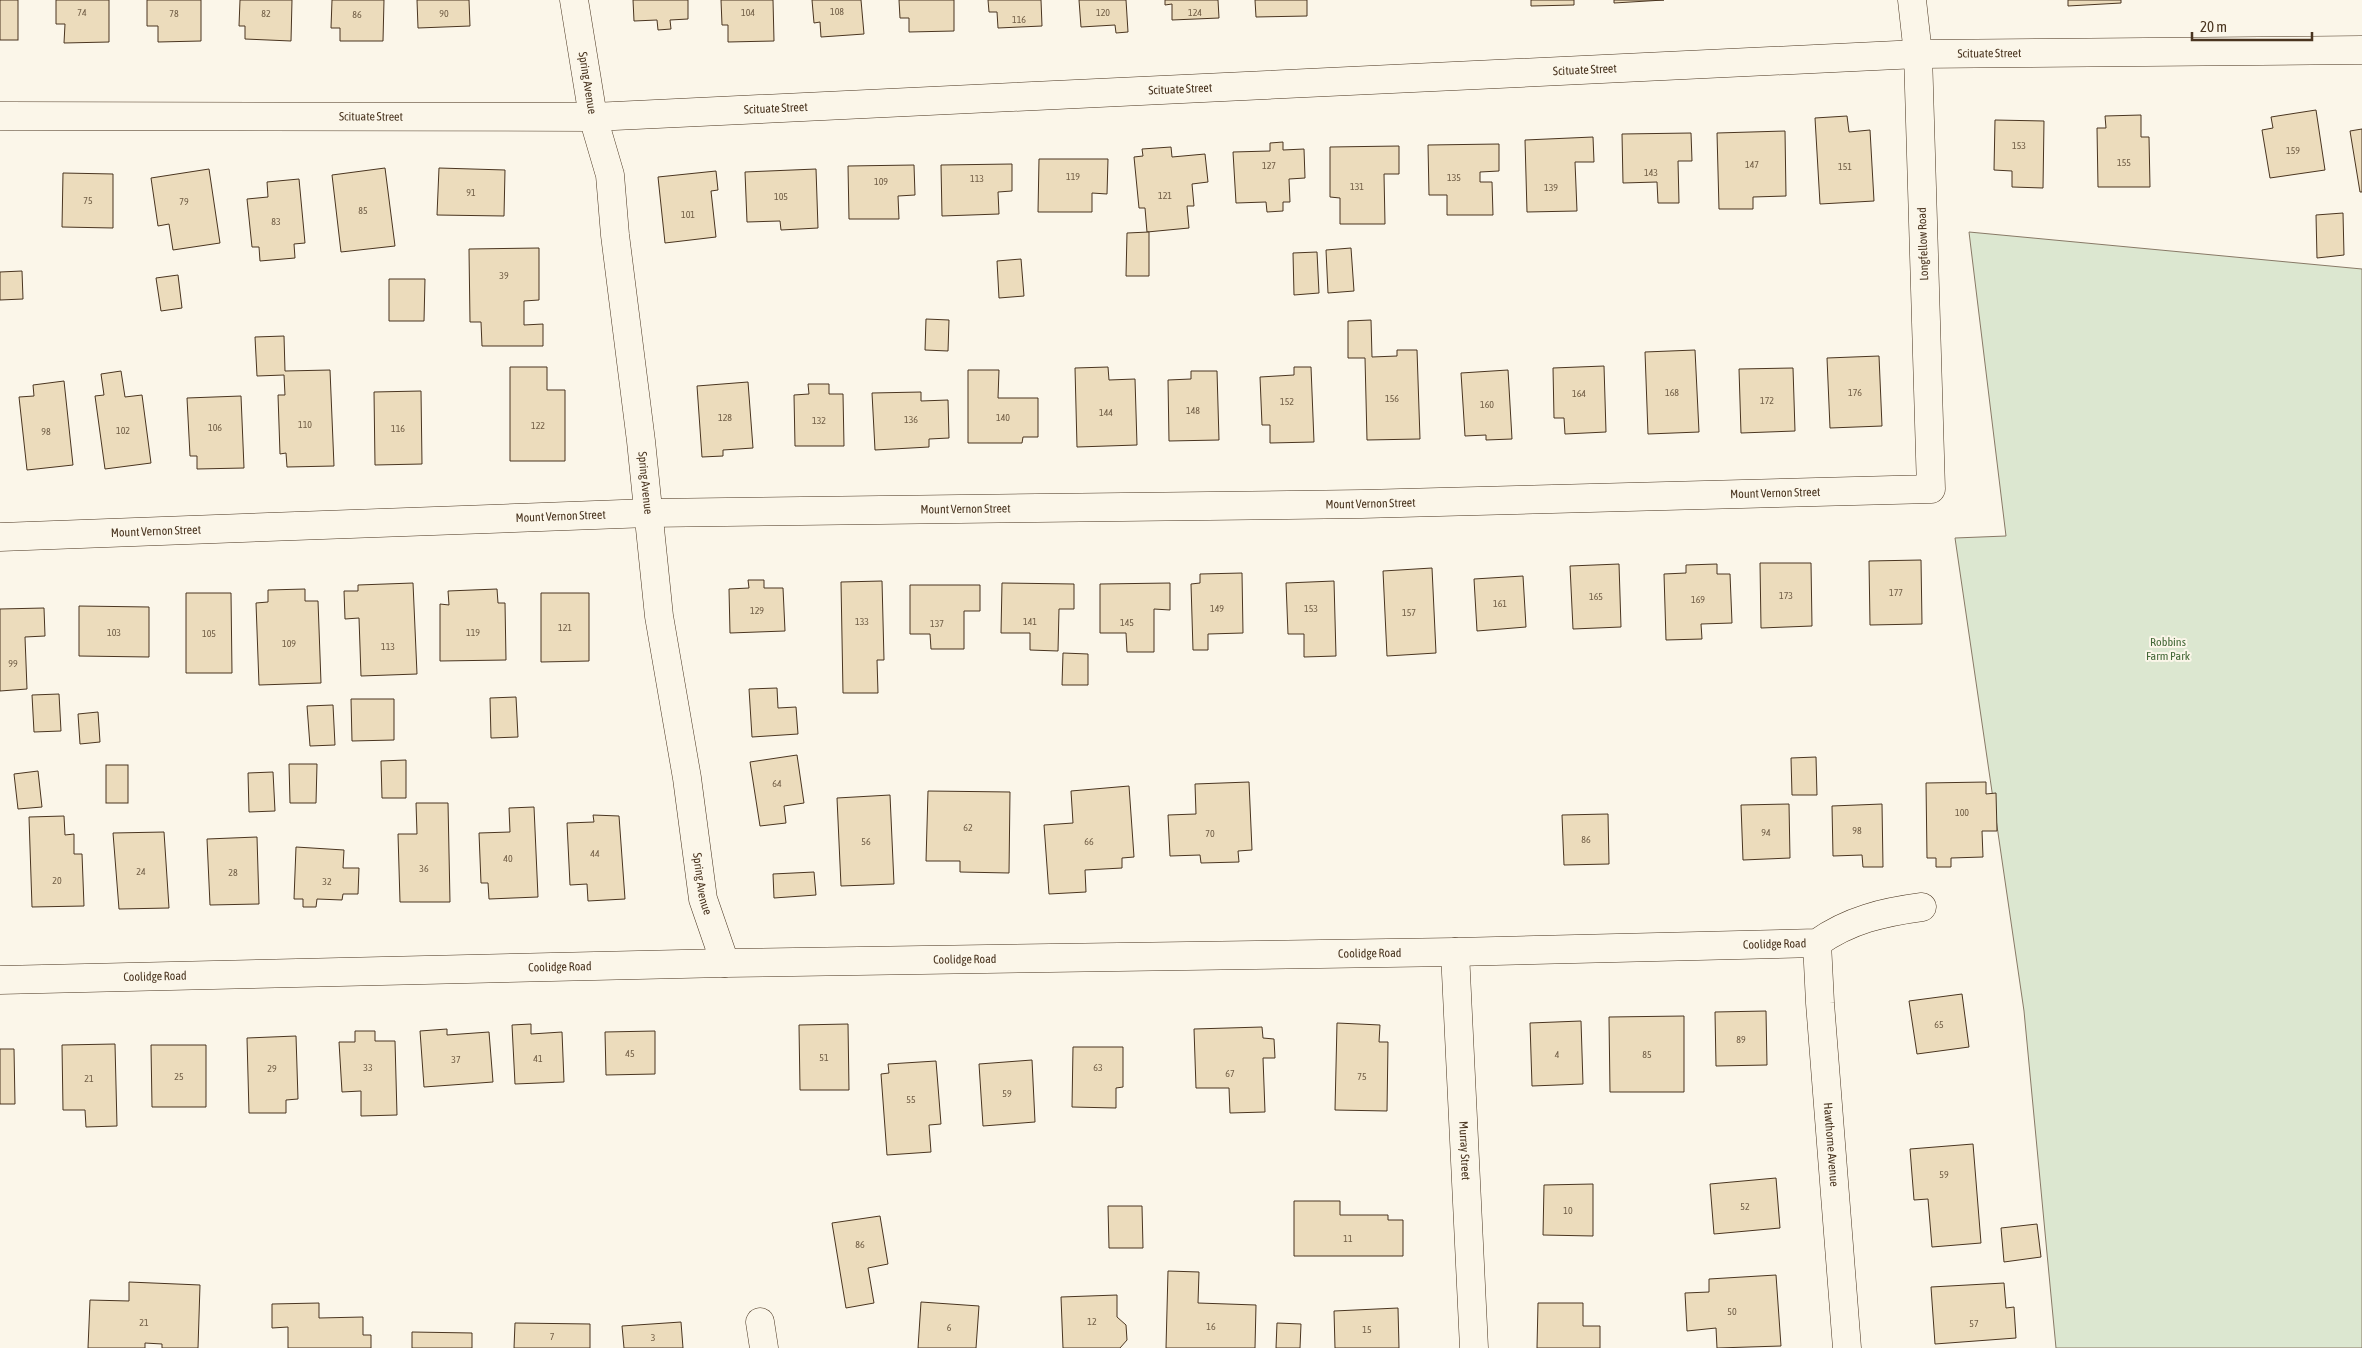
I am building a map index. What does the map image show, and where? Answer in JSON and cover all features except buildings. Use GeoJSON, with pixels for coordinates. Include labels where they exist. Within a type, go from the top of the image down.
{"type":"FeatureCollection","features":[{"type":"Feature","properties":{"kind":"street","name":"Spring Avenue"},"geometry":{"type":"LineString","coordinates":[[574,0],[593,117],[610,175],[614,235],[649,513],[659,616],[686,778],[703,899],[725,963]]}},
{"type":"Feature","properties":{"kind":"street","name":"Longfellow Road"},"geometry":{"type":"LineString","coordinates":[[1912,0],[1918,54],[1931,489]]}},
{"type":"Feature","properties":{"kind":"street","name":"Scituate Street"},"geometry":{"type":"LineString","coordinates":[[0,116],[593,117],[1918,54],[2362,50]]}},
{"type":"Feature","properties":{"kind":"street","name":"Mount Vernon Street"},"geometry":{"type":"LineString","coordinates":[[0,537],[649,513],[1362,504],[1931,489]]}},
{"type":"Feature","properties":{"kind":"street","name":"Coolidge Road"},"geometry":{"type":"LineString","coordinates":[[0,980],[725,963],[1455,952],[1817,943],[1835,930],[1870,916],[1922,907]]}},
{"type":"Feature","properties":{"kind":"street","name":"Hawthorne Avenue"},"geometry":{"type":"LineString","coordinates":[[1817,943],[1820,1003],[1848,1348]]}},
{"type":"Feature","properties":{"kind":"street","name":"Murray Street"},"geometry":{"type":"LineString","coordinates":[[1455,952],[1474,1348]]}},
{"type":"Feature","properties":{"kind":"green space","name":"Robbins Farm Park"},"geometry":{"type":"Polygon","coordinates":[[[1969,232],[2362,269],[2362,1348],[2056,1348],[2024,1011],[1955,538],[2006,536],[1969,232]]]}}]}
